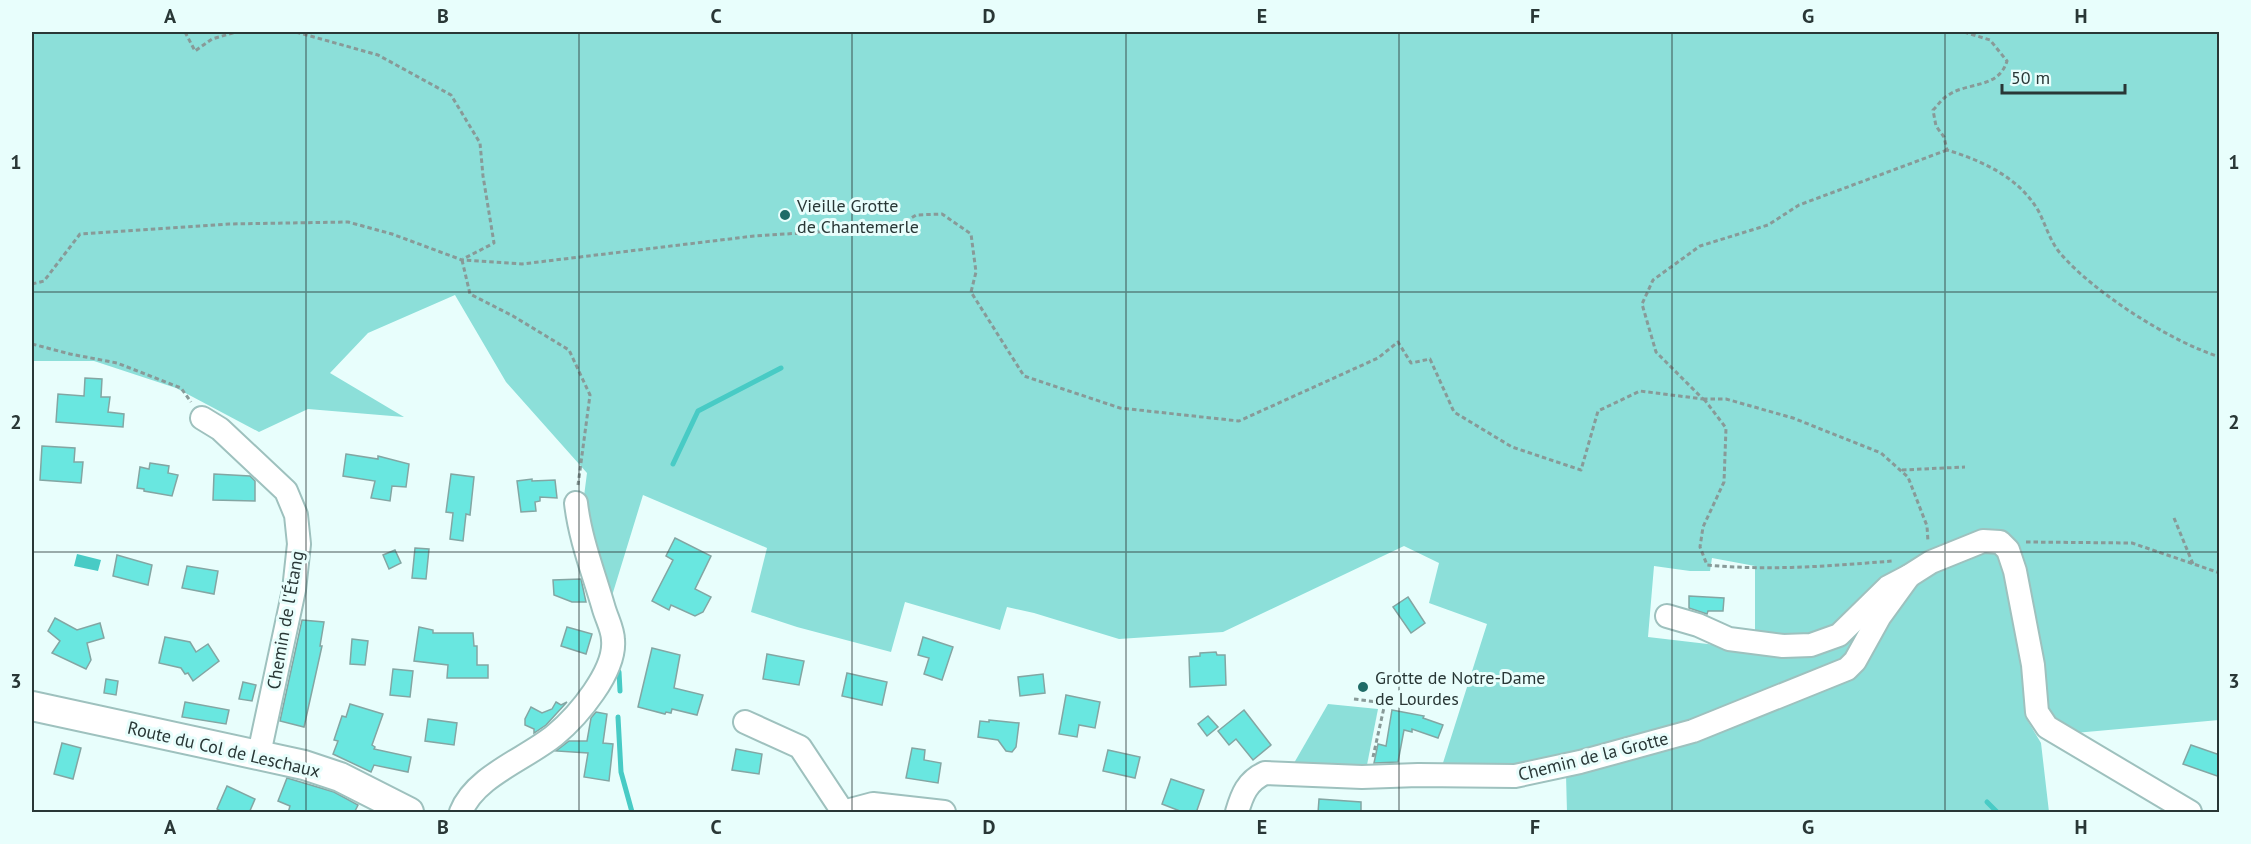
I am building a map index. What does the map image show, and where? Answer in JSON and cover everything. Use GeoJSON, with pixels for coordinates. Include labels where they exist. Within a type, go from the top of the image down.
{"type":"FeatureCollection","features":[{"type":"Feature","properties":{"kind":"main road","name":"Route du Col de Leschaux"},"geometry":{"type":"LineString","coordinates":[[32,706],[304,765],[340,777],[409,813]]}},
{"type":"Feature","properties":{"kind":"street","name":"Chemin de l'Étang"},"geometry":{"type":"LineString","coordinates":[[202,418],[220,429],[286,490],[296,515],[299,544],[294,590],[260,754]]}},
{"type":"Feature","properties":{"kind":"street"},"geometry":{"type":"LineString","coordinates":[[461,813],[465,802],[480,786],[555,735],[596,690],[611,662],[614,640],[579,526],[576,503]]}},
{"type":"Feature","properties":{"kind":"street"},"geometry":{"type":"LineString","coordinates":[[1666,616],[1729,639],[1783,646],[1811,645],[1839,635],[1887,587],[1930,562],[1983,541],[2000,542],[2008,550],[2015,571],[2033,665],[2037,712],[2048,727],[2190,813]]}},
{"type":"Feature","properties":{"kind":"street","name":"Chemin de la Grotte"},"geometry":{"type":"LineString","coordinates":[[1237,813],[1242,795],[1253,778],[1265,774],[1369,777],[1515,776],[1580,762],[1693,731],[1847,669],[1855,661],[1880,616],[1909,576]]}},
{"type":"Feature","properties":{"kind":"street"},"geometry":{"type":"LineString","coordinates":[[745,723],[800,747],[843,812],[873,804],[944,813]]}},
{"type":"Feature","properties":{"kind":"path"},"geometry":{"type":"LineString","coordinates":[[185,32],[195,51],[212,39],[236,32]]}},
{"type":"Feature","properties":{"kind":"path"},"geometry":{"type":"LineString","coordinates":[[296,32],[378,54],[451,95],[480,143],[494,243],[462,260]]}},
{"type":"Feature","properties":{"kind":"path"},"geometry":{"type":"LineString","coordinates":[[1947,150],[1944,137],[1936,126],[1933,110],[1947,96],[1963,88],[1992,81],[2004,70],[2007,61],[1990,40],[1964,32]]}},
{"type":"Feature","properties":{"kind":"path"},"geometry":{"type":"LineString","coordinates":[[1909,576],[1894,561],[1839,566],[1727,567],[1707,565],[1700,547],[1703,526],[1724,483],[1725,428],[1703,399],[1656,352],[1642,304],[1653,280],[1700,246],[1768,225],[1799,205],[1947,150],[1972,158],[2013,180],[2039,211],[2047,232],[2059,251],[2076,269],[2107,294],[2176,340],[2199,351],[2220,357]]}},
{"type":"Feature","properties":{"kind":"path"},"geometry":{"type":"LineString","coordinates":[[32,284],[44,281],[80,234],[229,224],[348,222],[392,234],[462,260],[522,264],[754,236],[897,227],[916,215],[942,214],[971,234],[975,272],[971,292],[1024,376],[1120,408],[1239,421],[1378,358],[1398,342],[1411,363],[1430,359],[1454,412],[1512,447],[1581,470],[1598,411],[1640,391],[1703,399],[1726,399],[1793,418],[1881,453],[1908,477],[1927,526],[1930,562]]}},
{"type":"Feature","properties":{"kind":"path"},"geometry":{"type":"LineString","coordinates":[[462,260],[470,294],[513,316],[569,350],[590,395],[576,503]]}},
{"type":"Feature","properties":{"kind":"path"},"geometry":{"type":"LineString","coordinates":[[32,344],[117,363],[181,388],[202,418]]}},
{"type":"Feature","properties":{"kind":"path"},"geometry":{"type":"LineString","coordinates":[[1902,470],[1965,467]]}},
{"type":"Feature","properties":{"kind":"path"},"geometry":{"type":"LineString","coordinates":[[2174,518],[2193,564]]}},
{"type":"Feature","properties":{"kind":"path"},"geometry":{"type":"LineString","coordinates":[[2000,542],[2132,543],[2220,573]]}},
{"type":"Feature","properties":{"kind":"path"},"geometry":{"type":"LineString","coordinates":[[1354,699],[1385,703],[1369,777]]}},
{"type":"Feature","properties":{"kind":"shaded area"},"geometry":{"type":"Polygon","coordinates":[[[32,32],[2219,32],[2219,720],[2075,733],[2047,711],[2046,679],[2025,675],[2023,689],[2026,718],[2041,743],[2049,812],[1567,812],[1566,775],[1442,766],[1487,624],[1429,603],[1439,563],[1404,546],[1223,632],[1119,639],[1007,607],[1000,630],[905,602],[891,652],[751,612],[767,548],[643,495],[611,599],[583,504],[587,473],[506,382],[455,295],[368,333],[330,373],[404,417],[308,409],[259,432],[176,388],[94,361],[32,361],[32,32]],[[1712,558],[1710,571],[1654,566],[1648,637],[1785,653],[1755,633],[1755,566],[1712,558]]]}},
{"type":"Feature","properties":{"kind":"shaded area"},"geometry":{"type":"Polygon","coordinates":[[[77,554],[101,560],[98,571],[74,566],[77,554]]]}},
{"type":"Feature","properties":{"kind":"shaded area"},"geometry":{"type":"Polygon","coordinates":[[[1328,704],[1378,709],[1366,770],[1290,770],[1328,704]]]}},
{"type":"Feature","properties":{"kind":"building"},"geometry":{"type":"Polygon","coordinates":[[[85,378],[102,379],[101,397],[110,397],[108,412],[124,414],[123,427],[56,422],[58,394],[84,396],[85,378]]]}},
{"type":"Feature","properties":{"kind":"building"},"geometry":{"type":"Polygon","coordinates":[[[42,446],[75,448],[74,462],[83,462],[81,483],[40,480],[42,446]]]}},
{"type":"Feature","properties":{"kind":"building"},"geometry":{"type":"Polygon","coordinates":[[[346,454],[378,459],[378,456],[409,464],[406,487],[392,486],[390,501],[371,498],[375,481],[343,476],[346,454]]]}},
{"type":"Feature","properties":{"kind":"building"},"geometry":{"type":"Polygon","coordinates":[[[150,463],[169,466],[168,473],[178,475],[172,496],[137,488],[140,467],[149,469],[150,463]]]}},
{"type":"Feature","properties":{"kind":"building"},"geometry":{"type":"Polygon","coordinates":[[[214,474],[250,476],[255,481],[255,501],[213,500],[214,474]]]}},
{"type":"Feature","properties":{"kind":"building"},"geometry":{"type":"Polygon","coordinates":[[[451,474],[474,477],[470,515],[466,514],[463,541],[450,539],[453,513],[446,512],[451,474]]]}},
{"type":"Feature","properties":{"kind":"building"},"geometry":{"type":"Polygon","coordinates":[[[532,479],[532,481],[555,480],[557,498],[540,497],[540,501],[535,502],[536,511],[521,512],[517,481],[532,479]]]}},
{"type":"Feature","properties":{"kind":"building"},"geometry":{"type":"Polygon","coordinates":[[[675,538],[711,556],[695,589],[711,597],[703,612],[695,616],[671,605],[669,610],[652,601],[673,560],[666,556],[675,538]]]}},
{"type":"Feature","properties":{"kind":"building"},"geometry":{"type":"Polygon","coordinates":[[[415,548],[429,549],[426,579],[412,578],[415,548]]]}},
{"type":"Feature","properties":{"kind":"building"},"geometry":{"type":"Polygon","coordinates":[[[395,550],[401,563],[389,569],[383,555],[395,550]]]}},
{"type":"Feature","properties":{"kind":"building"},"geometry":{"type":"Polygon","coordinates":[[[117,555],[152,565],[148,585],[113,576],[117,555]]]}},
{"type":"Feature","properties":{"kind":"building"},"geometry":{"type":"Polygon","coordinates":[[[187,566],[218,571],[214,594],[182,588],[187,566]]]}},
{"type":"Feature","properties":{"kind":"building"},"geometry":{"type":"Polygon","coordinates":[[[581,579],[586,602],[572,602],[554,595],[553,580],[581,579]]]}},
{"type":"Feature","properties":{"kind":"building"},"geometry":{"type":"Polygon","coordinates":[[[1689,596],[1724,598],[1723,611],[1708,611],[1707,614],[1689,608],[1689,596]]]}},
{"type":"Feature","properties":{"kind":"building"},"geometry":{"type":"Polygon","coordinates":[[[1408,597],[1425,623],[1411,633],[1393,607],[1408,597]]]}},
{"type":"Feature","properties":{"kind":"building"},"geometry":{"type":"Polygon","coordinates":[[[55,618],[77,630],[100,623],[104,638],[87,643],[91,660],[86,669],[52,653],[60,641],[48,631],[55,618]]]}},
{"type":"Feature","properties":{"kind":"building"},"geometry":{"type":"Polygon","coordinates":[[[302,620],[324,622],[320,646],[322,646],[304,727],[280,721],[302,620]]]}},
{"type":"Feature","properties":{"kind":"building"},"geometry":{"type":"Polygon","coordinates":[[[419,627],[433,630],[433,633],[473,633],[474,646],[477,646],[477,665],[488,665],[488,678],[447,678],[448,665],[414,661],[419,627]]]}},
{"type":"Feature","properties":{"kind":"building"},"geometry":{"type":"Polygon","coordinates":[[[567,627],[592,634],[586,654],[561,646],[567,627]]]}},
{"type":"Feature","properties":{"kind":"building"},"geometry":{"type":"Polygon","coordinates":[[[165,637],[190,642],[196,652],[208,644],[219,661],[193,681],[181,668],[159,663],[165,637]]]}},
{"type":"Feature","properties":{"kind":"building"},"geometry":{"type":"Polygon","coordinates":[[[923,637],[953,647],[942,680],[924,674],[929,658],[918,655],[923,637]]]}},
{"type":"Feature","properties":{"kind":"building"},"geometry":{"type":"Polygon","coordinates":[[[352,639],[368,641],[365,665],[350,664],[352,639]]]}},
{"type":"Feature","properties":{"kind":"building"},"geometry":{"type":"Polygon","coordinates":[[[652,648],[680,655],[674,688],[703,695],[697,715],[672,709],[671,713],[666,712],[665,714],[638,707],[652,648]]]}},
{"type":"Feature","properties":{"kind":"building"},"geometry":{"type":"Polygon","coordinates":[[[1216,652],[1217,655],[1225,655],[1226,685],[1190,687],[1189,657],[1200,656],[1200,653],[1216,652]]]}},
{"type":"Feature","properties":{"kind":"building"},"geometry":{"type":"Polygon","coordinates":[[[767,654],[804,661],[799,685],[763,679],[767,654]]]}},
{"type":"Feature","properties":{"kind":"building"},"geometry":{"type":"Polygon","coordinates":[[[393,669],[413,671],[410,697],[390,695],[393,669]]]}},
{"type":"Feature","properties":{"kind":"building"},"geometry":{"type":"Polygon","coordinates":[[[847,673],[887,682],[882,705],[842,696],[847,673]]]}},
{"type":"Feature","properties":{"kind":"building"},"geometry":{"type":"Polygon","coordinates":[[[1043,674],[1045,693],[1020,696],[1018,677],[1043,674]]]}},
{"type":"Feature","properties":{"kind":"building"},"geometry":{"type":"Polygon","coordinates":[[[106,679],[118,681],[116,695],[104,693],[106,679]]]}},
{"type":"Feature","properties":{"kind":"building"},"geometry":{"type":"Polygon","coordinates":[[[243,682],[256,685],[252,701],[239,699],[243,682]]]}},
{"type":"Feature","properties":{"kind":"building"},"geometry":{"type":"Polygon","coordinates":[[[1066,695],[1100,702],[1095,728],[1079,725],[1077,737],[1059,734],[1066,695]]]}},
{"type":"Feature","properties":{"kind":"building"},"geometry":{"type":"Polygon","coordinates":[[[185,702],[229,710],[226,724],[182,717],[185,702]]]}},
{"type":"Feature","properties":{"kind":"building"},"geometry":{"type":"Polygon","coordinates":[[[556,702],[561,705],[567,702],[546,725],[534,733],[534,729],[525,725],[525,719],[531,707],[542,713],[552,709],[556,702]]]}},
{"type":"Feature","properties":{"kind":"building"},"geometry":{"type":"Polygon","coordinates":[[[350,704],[383,714],[372,745],[374,749],[411,757],[408,772],[374,765],[371,772],[333,754],[338,741],[334,740],[342,716],[346,717],[350,704]]]}},
{"type":"Feature","properties":{"kind":"building"},"geometry":{"type":"Polygon","coordinates":[[[1244,710],[1271,745],[1253,760],[1236,739],[1229,745],[1218,731],[1244,710]]]}},
{"type":"Feature","properties":{"kind":"building"},"geometry":{"type":"Polygon","coordinates":[[[1392,710],[1424,716],[1423,718],[1443,725],[1438,738],[1412,729],[1412,732],[1404,730],[1398,762],[1374,763],[1378,744],[1386,746],[1392,710]]]}},
{"type":"Feature","properties":{"kind":"building"},"geometry":{"type":"Polygon","coordinates":[[[596,712],[607,714],[603,743],[613,744],[609,781],[584,777],[588,753],[556,751],[569,741],[587,741],[591,718],[596,712]]]}},
{"type":"Feature","properties":{"kind":"building"},"geometry":{"type":"Polygon","coordinates":[[[1208,716],[1218,727],[1207,736],[1198,724],[1208,716]]]}},
{"type":"Feature","properties":{"kind":"building"},"geometry":{"type":"Polygon","coordinates":[[[428,719],[457,723],[454,745],[425,741],[428,719]]]}},
{"type":"Feature","properties":{"kind":"building"},"geometry":{"type":"Polygon","coordinates":[[[989,720],[1019,723],[1016,747],[1012,752],[1006,751],[998,740],[978,737],[980,721],[989,722],[989,720]]]}},
{"type":"Feature","properties":{"kind":"building"},"geometry":{"type":"Polygon","coordinates":[[[62,743],[81,748],[73,779],[54,774],[62,743]]]}},
{"type":"Feature","properties":{"kind":"building"},"geometry":{"type":"Polygon","coordinates":[[[2191,745],[2220,755],[2220,777],[2183,764],[2191,745]]]}},
{"type":"Feature","properties":{"kind":"building"},"geometry":{"type":"Polygon","coordinates":[[[912,748],[925,750],[924,760],[941,763],[938,783],[906,778],[912,748]]]}},
{"type":"Feature","properties":{"kind":"building"},"geometry":{"type":"Polygon","coordinates":[[[736,749],[762,754],[759,774],[732,770],[736,749]]]}},
{"type":"Feature","properties":{"kind":"building"},"geometry":{"type":"Polygon","coordinates":[[[1108,750],[1140,757],[1135,778],[1103,771],[1108,750]]]}},
{"type":"Feature","properties":{"kind":"building"},"geometry":{"type":"Polygon","coordinates":[[[287,778],[334,792],[358,805],[354,813],[288,813],[290,806],[278,801],[287,778]]]}},
{"type":"Feature","properties":{"kind":"building"},"geometry":{"type":"Polygon","coordinates":[[[1171,779],[1204,790],[1196,813],[1185,813],[1162,804],[1171,779]]]}},
{"type":"Feature","properties":{"kind":"building"},"geometry":{"type":"Polygon","coordinates":[[[227,786],[255,799],[249,813],[224,813],[217,809],[227,786]]]}},
{"type":"Feature","properties":{"kind":"building"},"geometry":{"type":"Polygon","coordinates":[[[1319,799],[1361,802],[1361,813],[1318,813],[1319,799]]]}},
{"type":"Feature","properties":{"kind":"waterway"},"geometry":{"type":"LineString","coordinates":[[673,464],[698,411],[781,368]]}},
{"type":"Feature","properties":{"kind":"waterway"},"geometry":{"type":"LineString","coordinates":[[619,672],[620,691]]}},
{"type":"Feature","properties":{"kind":"waterway"},"geometry":{"type":"LineString","coordinates":[[618,717],[621,772],[632,812]]}},
{"type":"Feature","properties":{"kind":"waterway"},"geometry":{"type":"LineString","coordinates":[[1987,802],[1997,812]]}},
{"type":"Feature","properties":{"kind":"place","name":"Vieille Grotte de Chantemerle"},"geometry":{"type":"Point","coordinates":[785,215]}},
{"type":"Feature","properties":{"kind":"place","name":"Grotte de Notre-Dame de Lourdes"},"geometry":{"type":"Point","coordinates":[1363,687]}}]}
